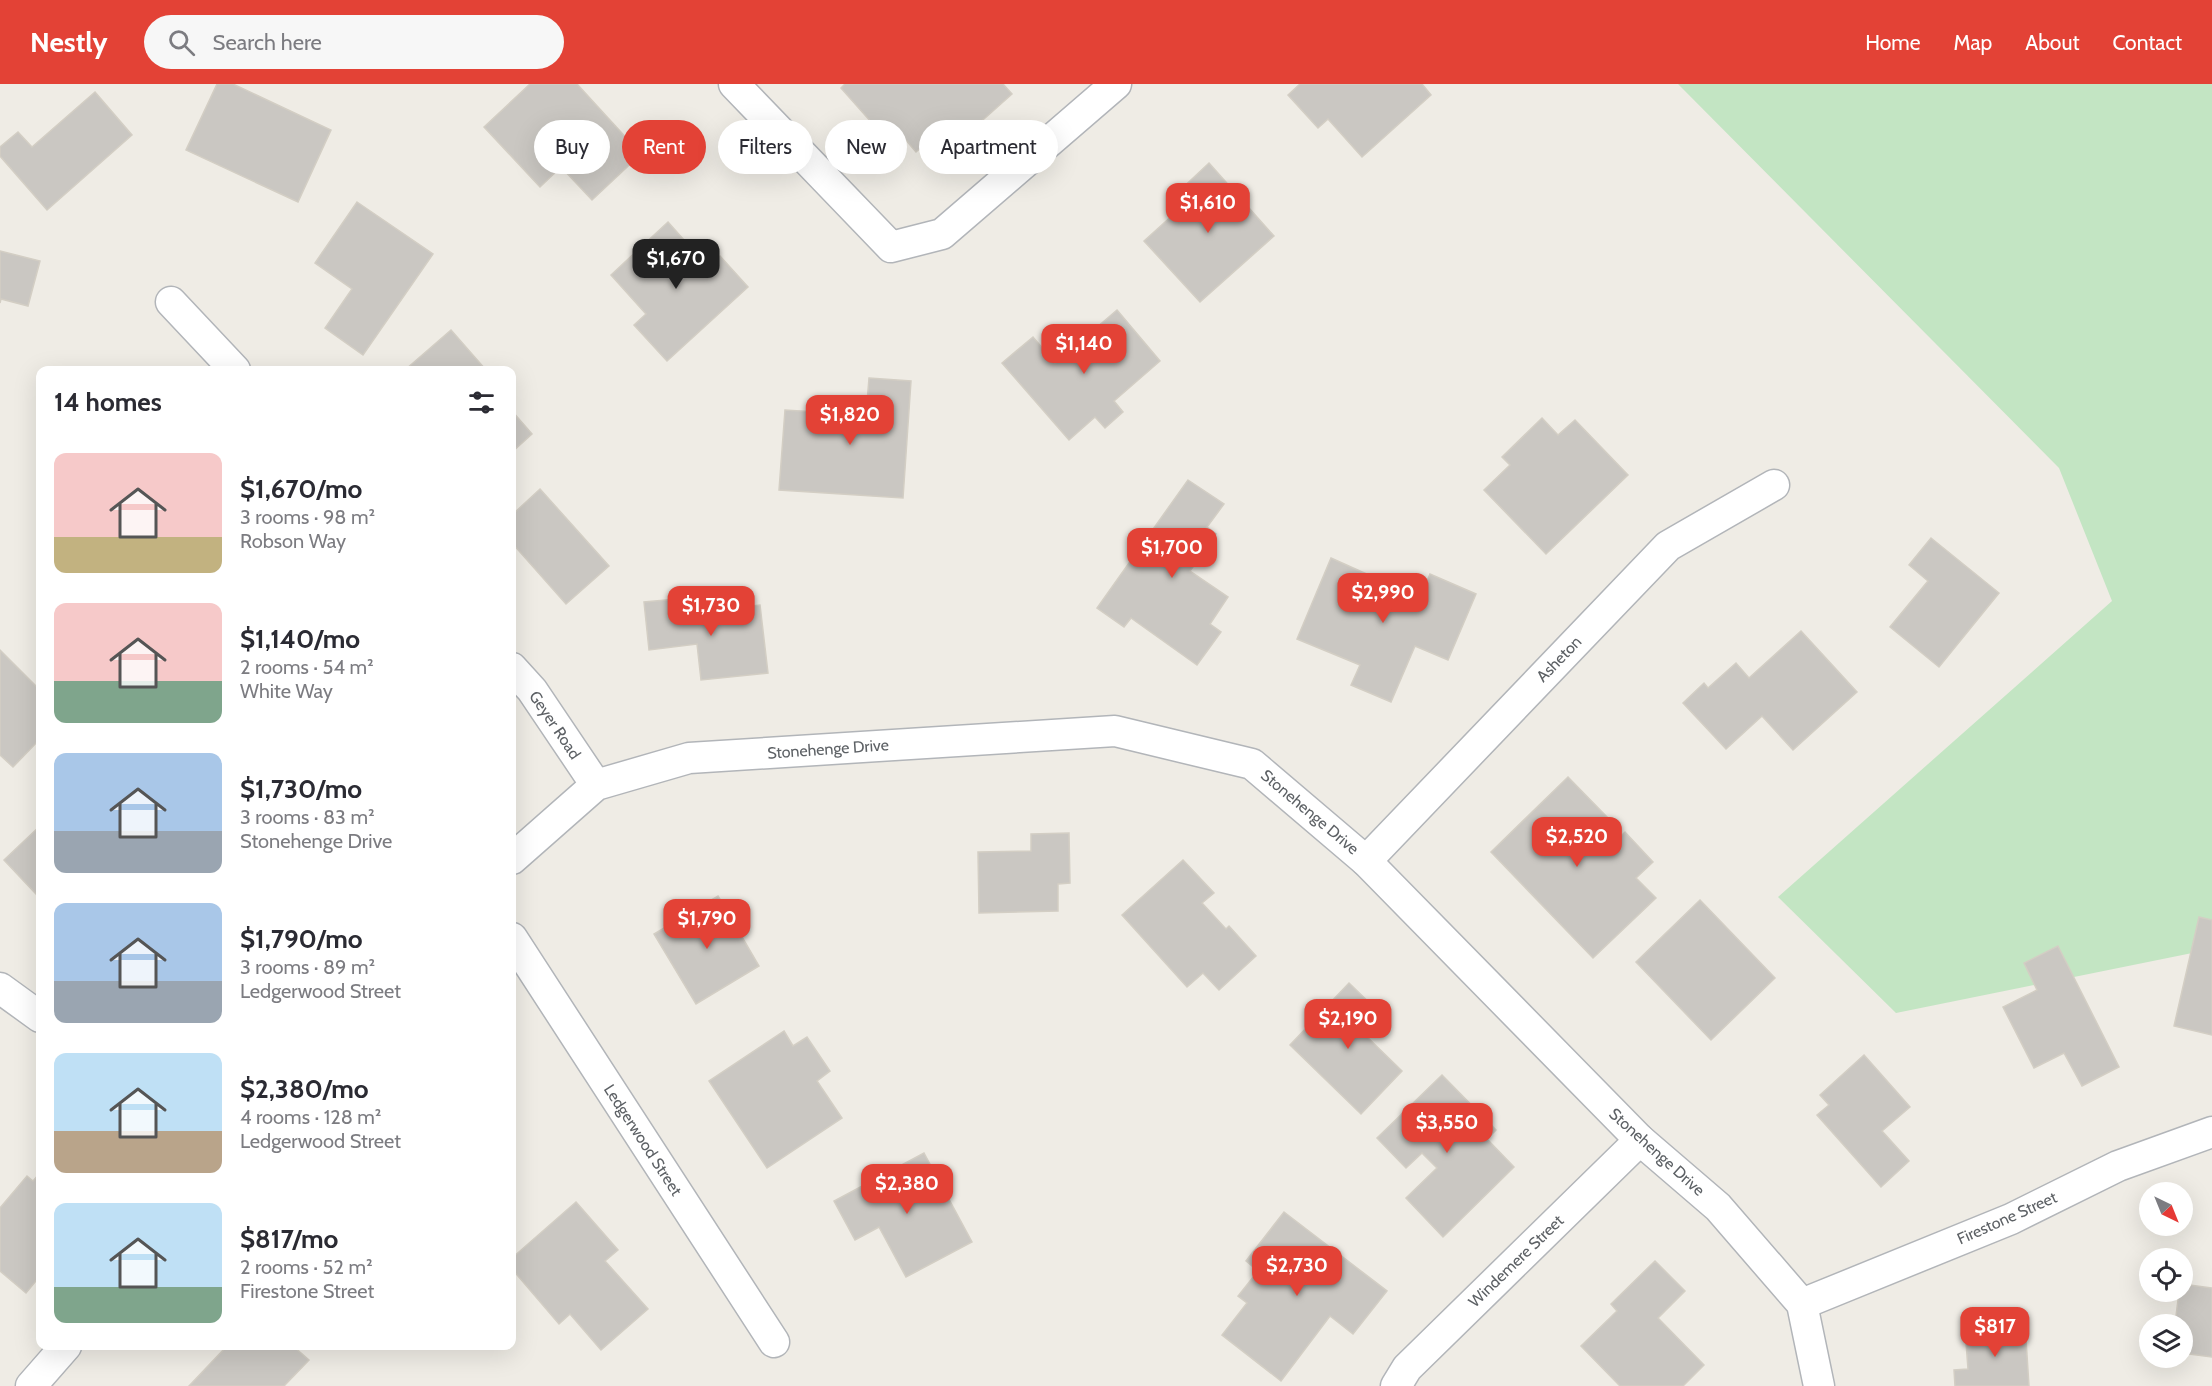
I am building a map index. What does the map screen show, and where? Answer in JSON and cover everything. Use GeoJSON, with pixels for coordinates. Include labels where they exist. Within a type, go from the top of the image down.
{"type":"FeatureCollection","features":[{"type":"Feature","properties":{"kind":"street"},"geometry":{"type":"LineString","coordinates":[[734,84],[891,247],[942,234],[1116,84]]}},
{"type":"Feature","properties":{"kind":"street"},"geometry":{"type":"LineString","coordinates":[[171,302],[231,366]]}},
{"type":"Feature","properties":{"kind":"street","name":"Asheton"},"geometry":{"type":"LineString","coordinates":[[1366,861],[1668,546],[1774,485]]}},
{"type":"Feature","properties":{"kind":"street","name":"Geyer Road"},"geometry":{"type":"LineString","coordinates":[[516,672],[532,690],[596,785]]}},
{"type":"Feature","properties":{"kind":"street","name":"Stonehenge Drive"},"geometry":{"type":"LineString","coordinates":[[516,855],[596,785],[689,758],[1115,731],[1252,764],[1366,861],[1640,1140],[1718,1207],[1802,1304],[1819,1386]]}},
{"type":"Feature","properties":{"kind":"street","name":"Ledgerwood Street"},"geometry":{"type":"LineString","coordinates":[[516,944],[774,1342]]}},
{"type":"Feature","properties":{"kind":"street"},"geometry":{"type":"LineString","coordinates":[[0,988],[36,1014]]}},
{"type":"Feature","properties":{"kind":"street","name":"Firestone Street"},"geometry":{"type":"LineString","coordinates":[[1802,1304],[2011,1219],[2118,1166],[2212,1132]]}},
{"type":"Feature","properties":{"kind":"street","name":"Windemere Street"},"geometry":{"type":"LineString","coordinates":[[1396,1386],[1407,1368],[1640,1140]]}},
{"type":"Feature","properties":{"kind":"street"},"geometry":{"type":"LineString","coordinates":[[31,1386],[62,1350]]}},
{"type":"Feature","properties":{"kind":"green space"},"geometry":{"type":"Polygon","coordinates":[[[1678,84],[2212,84],[2212,949],[1896,1013],[1778,897],[2112,601],[2059,468],[1678,84]]]}},
{"type":"Feature","properties":{"kind":"building"},"geometry":{"type":"Polygon","coordinates":[[[217,84],[233,84],[331,130],[298,202],[186,150],[217,84]]]}},
{"type":"Feature","properties":{"kind":"building"},"geometry":{"type":"Polygon","coordinates":[[[530,84],[577,84],[610,120],[534,120],[534,174],[554,174],[540,187],[484,127],[530,84]]]}},
{"type":"Feature","properties":{"kind":"building"},"geometry":{"type":"Polygon","coordinates":[[[845,84],[1003,84],[1012,94],[983,120],[919,120],[919,149],[916,152],[907,141],[907,120],[869,120],[841,88],[845,84]]]}},
{"type":"Feature","properties":{"kind":"building"},"geometry":{"type":"Polygon","coordinates":[[[1300,84],[1422,84],[1431,95],[1362,157],[1328,119],[1318,128],[1288,95],[1300,84]]]}},
{"type":"Feature","properties":{"kind":"building"},"geometry":{"type":"Polygon","coordinates":[[[95,92],[132,135],[47,210],[0,156],[0,147],[18,132],[32,147],[95,92]]]}},
{"type":"Feature","properties":{"kind":"building"},"geometry":{"type":"Polygon","coordinates":[[[610,120],[622,133],[622,172],[592,200],[568,174],[610,174],[610,120]]]}},
{"type":"Feature","properties":{"kind":"building"},"geometry":{"type":"Polygon","coordinates":[[[1209,163],[1274,236],[1200,302],[1144,241],[1185,204],[1176,194],[1209,163]]]}},
{"type":"Feature","properties":{"kind":"building"},"geometry":{"type":"Polygon","coordinates":[[[357,202],[433,254],[363,355],[325,328],[352,289],[315,263],[357,202]]]}},
{"type":"Feature","properties":{"kind":"building"},"geometry":{"type":"Polygon","coordinates":[[[668,222],[708,267],[720,256],[748,287],[667,361],[634,325],[646,314],[611,275],[668,222]]]}},
{"type":"Feature","properties":{"kind":"building"},"geometry":{"type":"Polygon","coordinates":[[[0,251],[40,261],[28,306],[1,299],[0,303],[0,251]]]}},
{"type":"Feature","properties":{"kind":"building"},"geometry":{"type":"Polygon","coordinates":[[[1117,310],[1160,361],[1114,401],[1123,412],[1105,428],[1095,417],[1069,440],[1002,363],[1033,337],[1055,363],[1117,310]]]}},
{"type":"Feature","properties":{"kind":"building"},"geometry":{"type":"Polygon","coordinates":[[[451,330],[482,366],[410,366],[451,330]]]}},
{"type":"Feature","properties":{"kind":"building"},"geometry":{"type":"Polygon","coordinates":[[[869,378],[911,381],[903,498],[779,490],[785,410],[866,415],[869,378]]]}},
{"type":"Feature","properties":{"kind":"building"},"geometry":{"type":"Polygon","coordinates":[[[516,416],[532,434],[516,448],[516,416]]]}},
{"type":"Feature","properties":{"kind":"building"},"geometry":{"type":"Polygon","coordinates":[[[1542,418],[1558,435],[1575,420],[1628,475],[1546,554],[1484,490],[1510,465],[1502,457],[1542,418]]]}},
{"type":"Feature","properties":{"kind":"building"},"geometry":{"type":"Polygon","coordinates":[[[1188,480],[1224,504],[1207,527],[1216,534],[1190,571],[1228,597],[1210,624],[1221,632],[1197,665],[1131,618],[1124,627],[1097,608],[1188,480]]]}},
{"type":"Feature","properties":{"kind":"building"},"geometry":{"type":"Polygon","coordinates":[[[540,489],[609,566],[566,604],[516,548],[516,511],[540,489]]]}},
{"type":"Feature","properties":{"kind":"building"},"geometry":{"type":"Polygon","coordinates":[[[1931,538],[1999,593],[1939,667],[1890,627],[1928,581],[1909,565],[1931,538]]]}},
{"type":"Feature","properties":{"kind":"building"},"geometry":{"type":"Polygon","coordinates":[[[1331,558],[1420,598],[1430,574],[1476,594],[1448,660],[1415,646],[1391,702],[1351,685],[1360,665],[1297,639],[1331,558]]]}},
{"type":"Feature","properties":{"kind":"building"},"geometry":{"type":"Polygon","coordinates":[[[688,598],[690,613],[760,605],[768,673],[701,680],[697,644],[649,650],[644,602],[688,598]]]}},
{"type":"Feature","properties":{"kind":"building"},"geometry":{"type":"Polygon","coordinates":[[[1801,631],[1857,692],[1793,750],[1762,716],[1726,749],[1683,703],[1704,683],[1708,688],[1736,663],[1749,678],[1801,631]]]}},
{"type":"Feature","properties":{"kind":"building"},"geometry":{"type":"Polygon","coordinates":[[[0,650],[36,686],[36,743],[13,767],[0,755],[0,650]]]}},
{"type":"Feature","properties":{"kind":"building"},"geometry":{"type":"Polygon","coordinates":[[[1568,777],[1608,818],[1593,833],[1608,849],[1625,832],[1653,862],[1636,878],[1656,898],[1593,958],[1491,852],[1568,777]]]}},
{"type":"Feature","properties":{"kind":"building"},"geometry":{"type":"Polygon","coordinates":[[[36,830],[36,894],[4,860],[36,830]]]}},
{"type":"Feature","properties":{"kind":"building"},"geometry":{"type":"Polygon","coordinates":[[[1069,833],[1070,883],[1058,884],[1058,911],[979,913],[978,852],[1031,851],[1031,834],[1069,833]]]}},
{"type":"Feature","properties":{"kind":"building"},"geometry":{"type":"Polygon","coordinates":[[[1183,860],[1214,893],[1202,903],[1226,929],[1229,926],[1256,956],[1219,990],[1203,973],[1187,987],[1122,915],[1183,860]]]}},
{"type":"Feature","properties":{"kind":"building"},"geometry":{"type":"Polygon","coordinates":[[[718,896],[759,966],[696,1004],[654,934],[718,896]]]}},
{"type":"Feature","properties":{"kind":"building"},"geometry":{"type":"Polygon","coordinates":[[[1700,900],[1775,978],[1711,1040],[1636,962],[1700,900]]]}},
{"type":"Feature","properties":{"kind":"building"},"geometry":{"type":"Polygon","coordinates":[[[2199,917],[2212,920],[2212,1035],[2174,1026],[2199,917]]]}},
{"type":"Feature","properties":{"kind":"building"},"geometry":{"type":"Polygon","coordinates":[[[2058,946],[2119,1067],[2082,1086],[2064,1053],[2034,1068],[2003,1007],[2037,990],[2024,963],[2058,946]]]}},
{"type":"Feature","properties":{"kind":"building"},"geometry":{"type":"Polygon","coordinates":[[[1349,983],[1382,1015],[1364,1034],[1402,1071],[1361,1114],[1290,1045],[1349,983]]]}},
{"type":"Feature","properties":{"kind":"building"},"geometry":{"type":"Polygon","coordinates":[[[784,1031],[793,1046],[807,1037],[830,1071],[817,1081],[842,1118],[767,1168],[709,1081],[784,1031]]]}},
{"type":"Feature","properties":{"kind":"building"},"geometry":{"type":"Polygon","coordinates":[[[1864,1055],[1910,1107],[1882,1131],[1909,1161],[1881,1187],[1817,1115],[1829,1105],[1820,1095],[1864,1055]]]}},
{"type":"Feature","properties":{"kind":"building"},"geometry":{"type":"Polygon","coordinates":[[[1442,1075],[1496,1130],[1487,1139],[1514,1167],[1443,1237],[1406,1198],[1437,1168],[1422,1153],[1406,1168],[1377,1138],[1442,1075]]]}},
{"type":"Feature","properties":{"kind":"building"},"geometry":{"type":"Polygon","coordinates":[[[924,1153],[972,1242],[906,1277],[879,1227],[855,1240],[834,1201],[924,1153]]]}},
{"type":"Feature","properties":{"kind":"building"},"geometry":{"type":"Polygon","coordinates":[[[27,1176],[33,1181],[36,1178],[36,1281],[26,1293],[0,1271],[0,1208],[27,1176]]]}},
{"type":"Feature","properties":{"kind":"building"},"geometry":{"type":"Polygon","coordinates":[[[576,1202],[618,1250],[605,1261],[648,1309],[601,1350],[570,1314],[559,1324],[516,1274],[516,1254],[576,1202]]]}},
{"type":"Feature","properties":{"kind":"building"},"geometry":{"type":"Polygon","coordinates":[[[1284,1212],[1387,1291],[1353,1334],[1330,1316],[1281,1381],[1222,1335],[1247,1303],[1238,1296],[1258,1271],[1246,1261],[1284,1212]]]}},
{"type":"Feature","properties":{"kind":"building"},"geometry":{"type":"Polygon","coordinates":[[[1655,1261],[1685,1291],[1658,1318],[1704,1365],[1683,1386],[1620,1386],[1581,1346],[1617,1311],[1611,1304],[1655,1261]]]}},
{"type":"Feature","properties":{"kind":"building"},"geometry":{"type":"Polygon","coordinates":[[[2193,1285],[2212,1288],[2212,1357],[2193,1354],[2193,1314],[2176,1314],[2178,1302],[2193,1302],[2193,1285]]]}},
{"type":"Feature","properties":{"kind":"building"},"geometry":{"type":"Polygon","coordinates":[[[2025,1324],[2029,1386],[1955,1386],[1954,1370],[1968,1369],[1965,1329],[2025,1324]]]}},
{"type":"Feature","properties":{"kind":"building"},"geometry":{"type":"Polygon","coordinates":[[[223,1350],[298,1350],[309,1360],[284,1386],[189,1386],[223,1350]]]}}]}
